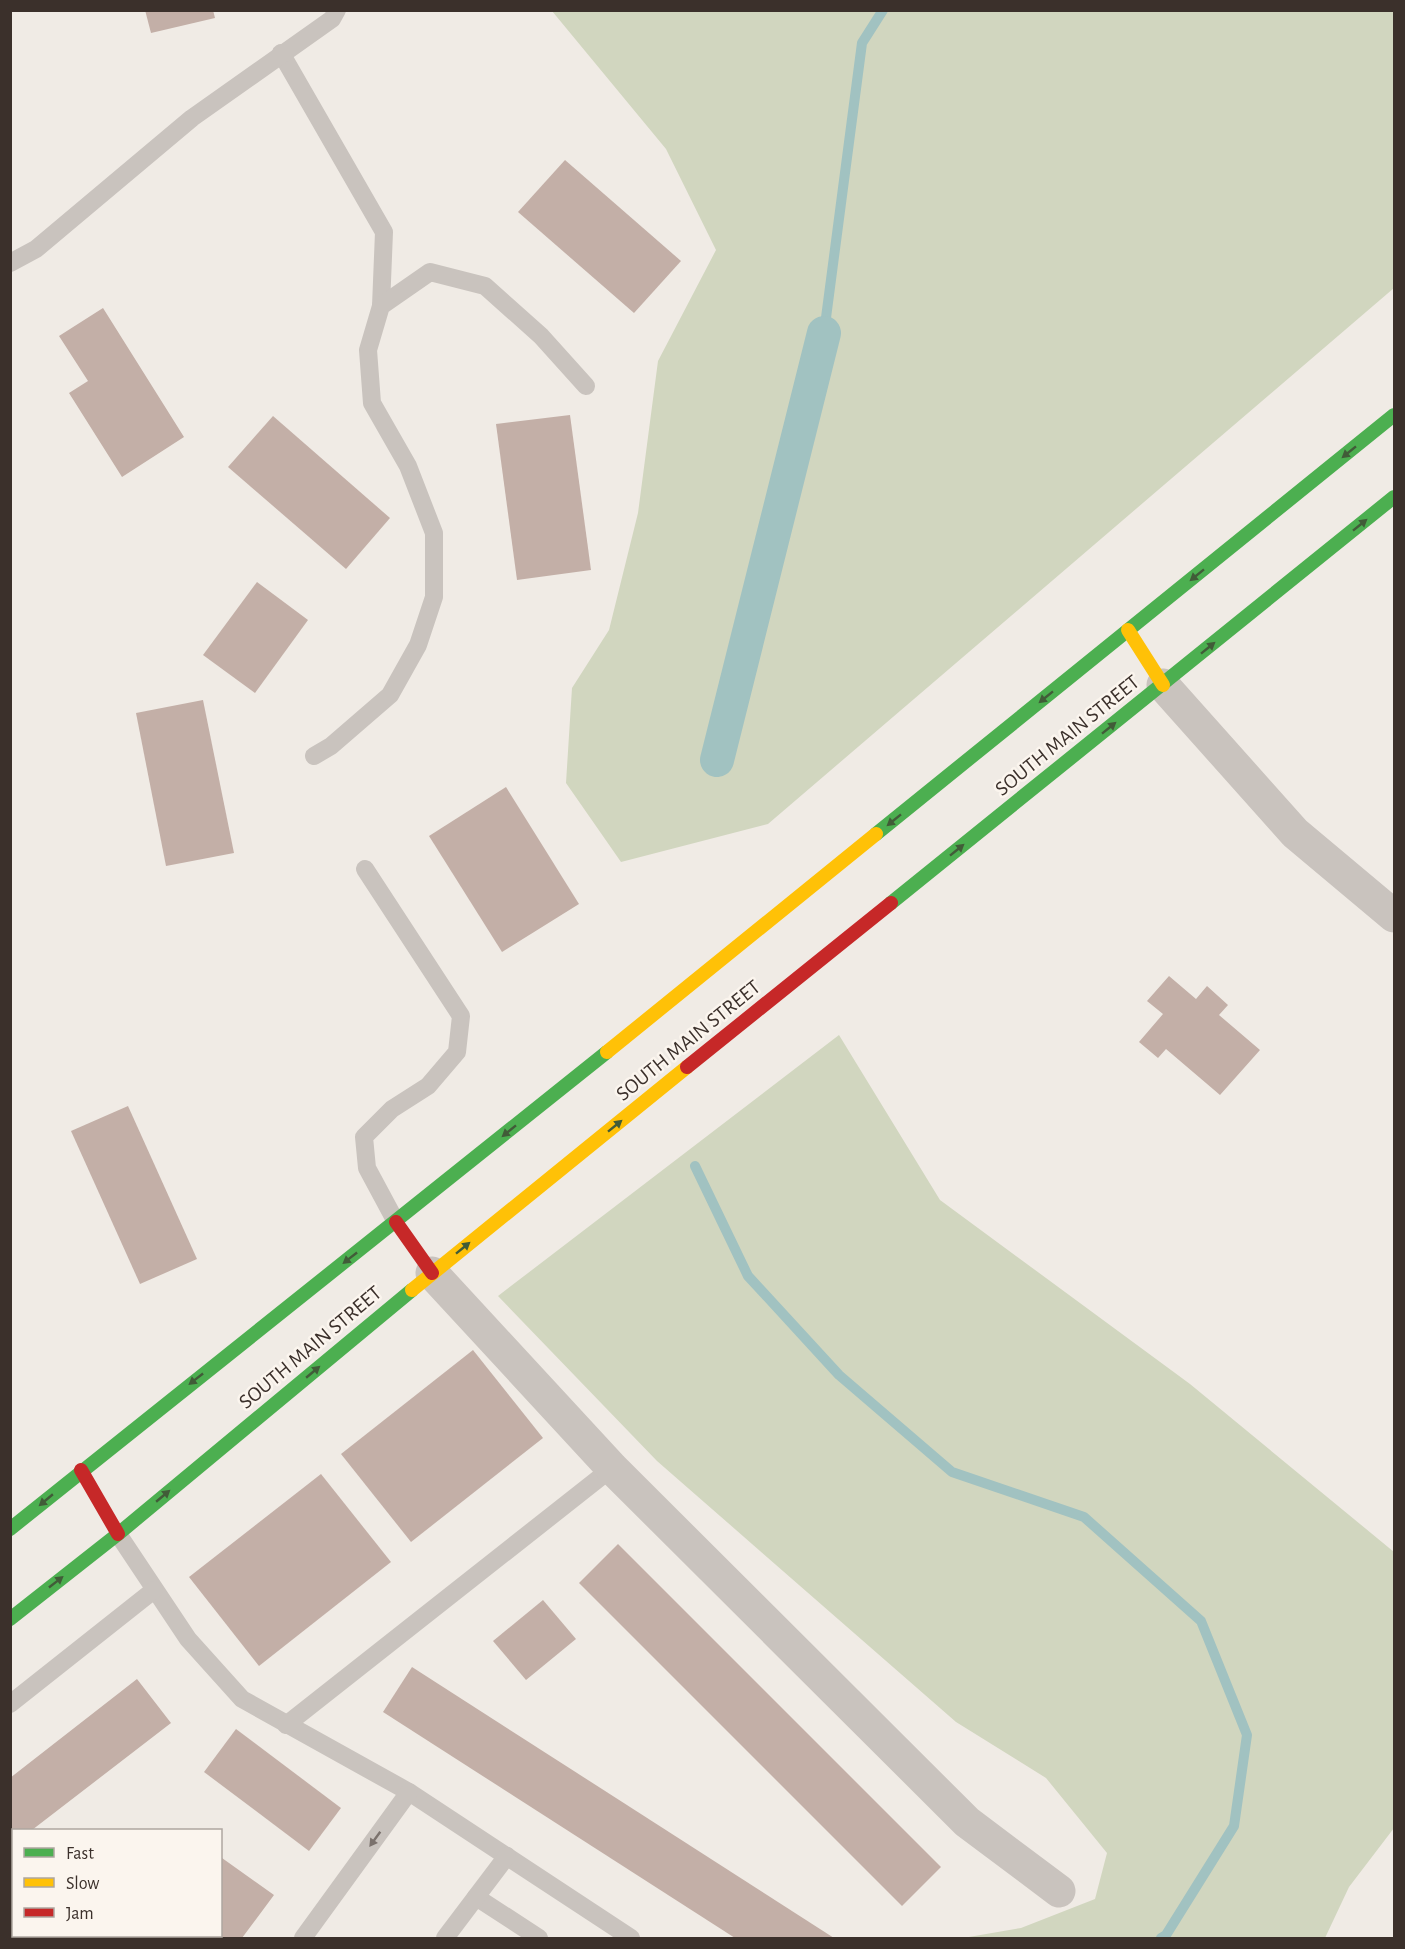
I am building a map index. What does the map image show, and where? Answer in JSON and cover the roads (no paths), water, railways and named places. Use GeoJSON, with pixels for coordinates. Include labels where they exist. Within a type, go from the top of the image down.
{"type":"FeatureCollection","features":[{"type":"Feature","properties":{"kind":"main road","name":"SOUTH MAIN STREET"},"geometry":{"type":"LineString","coordinates":[[10,1529],[81,1470],[396,1222],[1395,415]]}},
{"type":"Feature","properties":{"kind":"main road","name":"SOUTH MAIN STREET"},"geometry":{"type":"LineString","coordinates":[[10,1618],[118,1534],[432,1273],[1395,497]]}},
{"type":"Feature","properties":{"kind":"main road"},"geometry":{"type":"LineString","coordinates":[[1128,630],[1163,685]]}},
{"type":"Feature","properties":{"kind":"main road"},"geometry":{"type":"LineString","coordinates":[[396,1222],[432,1273]]}},
{"type":"Feature","properties":{"kind":"main road"},"geometry":{"type":"LineString","coordinates":[[81,1470],[118,1534]]}},
{"type":"Feature","properties":{"kind":"street"},"geometry":{"type":"LineString","coordinates":[[1163,685],[1295,832],[1395,916]]}},
{"type":"Feature","properties":{"kind":"street"},"geometry":{"type":"LineString","coordinates":[[432,1273],[612,1468],[967,1822],[1059,1891]]}},
{"type":"Feature","properties":{"kind":"lane"},"geometry":{"type":"LineString","coordinates":[[10,263],[36,249],[192,118],[332,19],[337,10]]}},
{"type":"Feature","properties":{"kind":"lane"},"geometry":{"type":"LineString","coordinates":[[281,53],[384,232],[381,306],[368,350],[372,403],[408,466],[434,533],[434,597],[418,645],[390,695],[332,746],[314,756]]}},
{"type":"Feature","properties":{"kind":"lane"},"geometry":{"type":"LineString","coordinates":[[381,306],[430,272],[484,286],[541,336],[586,386]]}},
{"type":"Feature","properties":{"kind":"lane"},"geometry":{"type":"LineString","coordinates":[[365,869],[461,1016],[457,1052],[428,1086],[392,1109],[364,1137],[367,1168],[396,1222]]}},
{"type":"Feature","properties":{"kind":"lane"},"geometry":{"type":"LineString","coordinates":[[286,1725],[612,1468]]}},
{"type":"Feature","properties":{"kind":"lane"},"geometry":{"type":"LineString","coordinates":[[118,1534],[188,1639],[242,1699],[409,1792],[631,1938]]}},
{"type":"Feature","properties":{"kind":"lane"},"geometry":{"type":"LineString","coordinates":[[10,1704],[154,1590]]}},
{"type":"Feature","properties":{"kind":"lane"},"geometry":{"type":"LineString","coordinates":[[303,1938],[409,1792]]}},
{"type":"Feature","properties":{"kind":"lane"},"geometry":{"type":"LineString","coordinates":[[445,1938],[507,1856]]}},
{"type":"Feature","properties":{"kind":"lane"},"geometry":{"type":"LineString","coordinates":[[476,1897],[539,1938]]}},
{"type":"Feature","properties":{"kind":"waterway"},"geometry":{"type":"LineString","coordinates":[[824,333],[862,43],[883,10]]}},
{"type":"Feature","properties":{"kind":"waterway"},"geometry":{"type":"LineString","coordinates":[[717,760],[824,333]]}},
{"type":"Feature","properties":{"kind":"waterway"},"geometry":{"type":"LineString","coordinates":[[695,1166],[748,1276],[839,1375],[952,1472],[1084,1517],[1201,1621],[1247,1735],[1234,1826],[1166,1935],[1161,1938]]}}]}
